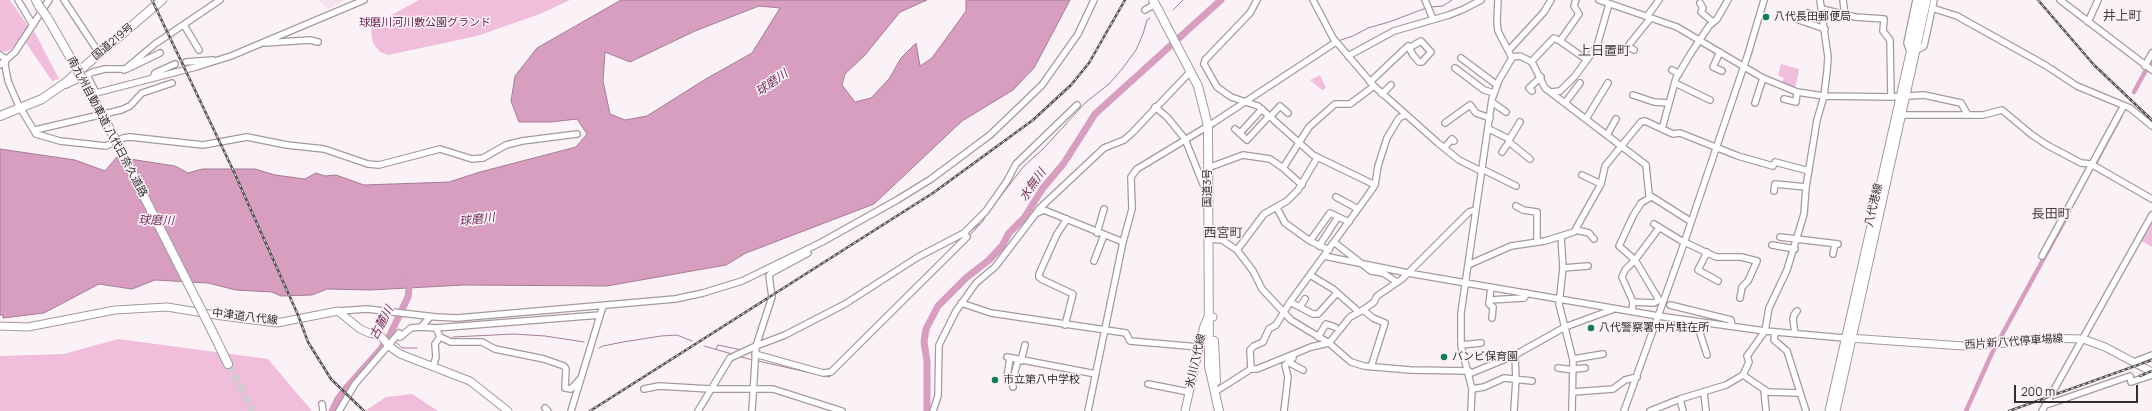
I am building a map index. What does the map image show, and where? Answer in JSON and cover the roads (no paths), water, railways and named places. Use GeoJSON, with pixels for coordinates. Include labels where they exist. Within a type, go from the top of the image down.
{"type":"FeatureCollection","features":[{"type":"Feature","properties":{"kind":"highway","name":"国道219号"},"geometry":{"type":"LineString","coordinates":[[0,116],[42,99],[61,85],[162,0]]}},
{"type":"Feature","properties":{"kind":"highway","name":"国道3号"},"geometry":{"type":"LineString","coordinates":[[1155,1],[1172,30],[1191,68],[1204,86],[1210,125],[1213,166],[1211,317],[1208,333],[1209,366],[1219,411]]}},
{"type":"Feature","properties":{"kind":"highway","name":"南九州自動車道;八代日奈久道路"},"geometry":{"type":"LineString","coordinates":[[38,3],[113,135],[228,364]]}},
{"type":"Feature","properties":{"kind":"highway","name":"国道3号"},"geometry":{"type":"LineString","coordinates":[[1210,125],[1208,191],[1211,240]]}},
{"type":"Feature","properties":{"kind":"highway","name":"国道3号"},"geometry":{"type":"LineString","coordinates":[[1208,333],[1218,390],[1224,411]]}},
{"type":"Feature","properties":{"kind":"main road","name":"八代港線"},"geometry":{"type":"LineString","coordinates":[[1914,50],[1922,0]]}},
{"type":"Feature","properties":{"kind":"main road","name":"八代港線"},"geometry":{"type":"LineString","coordinates":[[1829,411],[1899,96],[1914,50],[1927,0]]}},
{"type":"Feature","properties":{"kind":"main road","name":"八代港線"},"geometry":{"type":"LineString","coordinates":[[1836,411],[1902,115],[1899,96]]}},
{"type":"Feature","properties":{"kind":"main road","name":"中津道八代線"},"geometry":{"type":"LineString","coordinates":[[0,326],[28,327],[115,310],[167,307],[277,323],[338,311]]}},
{"type":"Feature","properties":{"kind":"main road"},"geometry":{"type":"LineString","coordinates":[[338,311],[360,329],[368,333],[380,335],[390,346],[408,358],[470,381],[508,411]]}},
{"type":"Feature","properties":{"kind":"main road","name":"氷川八代線"},"geometry":{"type":"LineString","coordinates":[[1185,411],[1199,347],[1208,333]]}},
{"type":"Feature","properties":{"kind":"main road","name":"西片新八代停車場線"},"geometry":{"type":"LineString","coordinates":[[1844,338],[1963,346],[1997,344],[2040,338],[2083,339],[2105,347],[2152,373]]}},
{"type":"Feature","properties":{"kind":"street"},"geometry":{"type":"LineString","coordinates":[[18,0],[33,25]]}},
{"type":"Feature","properties":{"kind":"street"},"geometry":{"type":"LineString","coordinates":[[0,65],[15,52],[49,0]]}},
{"type":"Feature","properties":{"kind":"street"},"geometry":{"type":"LineString","coordinates":[[64,0],[99,53]]}},
{"type":"Feature","properties":{"kind":"street"},"geometry":{"type":"LineString","coordinates":[[124,70],[155,44],[220,0]]}},
{"type":"Feature","properties":{"kind":"street"},"geometry":{"type":"LineString","coordinates":[[88,75],[96,93],[153,78],[215,61],[364,0]]}},
{"type":"Feature","properties":{"kind":"street"},"geometry":{"type":"LineString","coordinates":[[338,311],[367,309],[430,317],[456,318],[603,306],[675,298],[720,288],[758,274],[870,216],[931,179],[995,131],[1042,85],[1078,34],[1094,0]]}},
{"type":"Feature","properties":{"kind":"street"},"geometry":{"type":"LineString","coordinates":[[1257,0],[1250,13],[1208,55],[1204,64],[1217,87],[1232,97],[1258,106],[1299,144],[1317,158],[1375,185]]}},
{"type":"Feature","properties":{"kind":"street"},"geometry":{"type":"LineString","coordinates":[[1313,0],[1320,16],[1336,42],[1382,94],[1459,160],[1516,186]]}},
{"type":"Feature","properties":{"kind":"street"},"geometry":{"type":"LineString","coordinates":[[1348,56],[1394,31],[1464,9],[1481,0]]}},
{"type":"Feature","properties":{"kind":"street"},"geometry":{"type":"LineString","coordinates":[[1471,411],[1472,389],[1461,344],[1460,313],[1492,102],[1497,85],[1512,57],[1510,50],[1498,31],[1496,22],[1498,0]]}},
{"type":"Feature","properties":{"kind":"street"},"geometry":{"type":"LineString","coordinates":[[1510,50],[1544,12],[1551,0]]}},
{"type":"Feature","properties":{"kind":"street"},"geometry":{"type":"LineString","coordinates":[[1560,41],[1579,14],[1574,6],[1576,0]]}},
{"type":"Feature","properties":{"kind":"street"},"geometry":{"type":"LineString","coordinates":[[1599,0],[1677,27],[1763,78],[1798,92],[1824,96],[1924,95],[1957,101],[1961,103],[1968,114]]}},
{"type":"Feature","properties":{"kind":"street"},"geometry":{"type":"LineString","coordinates":[[1634,50],[1628,46],[1648,20],[1648,17],[1659,0]]}},
{"type":"Feature","properties":{"kind":"street"},"geometry":{"type":"LineString","coordinates":[[1662,129],[1674,83],[1728,0]]}},
{"type":"Feature","properties":{"kind":"street"},"geometry":{"type":"LineString","coordinates":[[1624,411],[1744,67],[1764,0]]}},
{"type":"Feature","properties":{"kind":"street"},"geometry":{"type":"LineString","coordinates":[[1650,411],[1680,399],[1704,393],[1726,385],[1743,375],[1749,362],[1747,356],[1765,331],[1769,308],[1784,277],[1795,249],[1796,238],[1804,214],[1806,188],[1817,120],[1824,96],[1828,56],[1824,19],[1820,0]]}},
{"type":"Feature","properties":{"kind":"street"},"geometry":{"type":"LineString","coordinates":[[1843,0],[1844,16]]}},
{"type":"Feature","properties":{"kind":"street"},"geometry":{"type":"LineString","coordinates":[[1916,0],[1907,43],[1914,50],[1924,46],[1934,0]]}},
{"type":"Feature","properties":{"kind":"street"},"geometry":{"type":"LineString","coordinates":[[2060,0],[2152,70]]}},
{"type":"Feature","properties":{"kind":"street"},"geometry":{"type":"LineString","coordinates":[[2088,22],[2098,0]]}},
{"type":"Feature","properties":{"kind":"street"},"geometry":{"type":"LineString","coordinates":[[1145,10],[1155,1]]}},
{"type":"Feature","properties":{"kind":"street"},"geometry":{"type":"LineString","coordinates":[[1550,92],[1560,91],[1587,60],[1601,38],[1607,2]]}},
{"type":"Feature","properties":{"kind":"street"},"geometry":{"type":"LineString","coordinates":[[1700,3],[1703,8],[1701,12],[1713,22]]}},
{"type":"Feature","properties":{"kind":"street"},"geometry":{"type":"LineString","coordinates":[[1427,5],[1433,20]]}},
{"type":"Feature","properties":{"kind":"street"},"geometry":{"type":"LineString","coordinates":[[1932,8],[1957,16],[2045,65],[2077,86],[2123,107],[2130,108],[2152,126]]}},
{"type":"Feature","properties":{"kind":"street"},"geometry":{"type":"LineString","coordinates":[[1822,10],[1844,16],[1884,19],[1883,31],[1890,40],[1899,96]]}},
{"type":"Feature","properties":{"kind":"street"},"geometry":{"type":"LineString","coordinates":[[1808,13],[1824,19]]}},
{"type":"Feature","properties":{"kind":"street"},"geometry":{"type":"LineString","coordinates":[[1799,20],[1825,29]]}},
{"type":"Feature","properties":{"kind":"street"},"geometry":{"type":"LineString","coordinates":[[184,25],[199,50]]}},
{"type":"Feature","properties":{"kind":"street"},"geometry":{"type":"LineString","coordinates":[[1531,62],[1554,38],[1587,60]]}},
{"type":"Feature","properties":{"kind":"street"},"geometry":{"type":"LineString","coordinates":[[263,42],[310,40],[318,42]]}},
{"type":"Feature","properties":{"kind":"street"},"geometry":{"type":"LineString","coordinates":[[1088,411],[1123,242],[1132,208],[1131,177],[1137,169],[1210,125],[1336,42]]}},
{"type":"Feature","properties":{"kind":"street"},"geometry":{"type":"LineString","coordinates":[[1284,168],[1309,127],[1331,106],[1339,102],[1350,104],[1372,84],[1408,46],[1409,48]]}},
{"type":"Feature","properties":{"kind":"street"},"geometry":{"type":"LineString","coordinates":[[1720,52],[1713,67],[1722,71]]}},
{"type":"Feature","properties":{"kind":"street"},"geometry":{"type":"LineString","coordinates":[[2145,66],[2152,53]]}},
{"type":"Feature","properties":{"kind":"street"},"geometry":{"type":"LineString","coordinates":[[61,85],[66,86],[93,72],[105,69],[124,70],[160,54]]}},
{"type":"Feature","properties":{"kind":"street"},"geometry":{"type":"LineString","coordinates":[[0,55],[6,59]]}},
{"type":"Feature","properties":{"kind":"street"},"geometry":{"type":"LineString","coordinates":[[1512,57],[1520,56],[1531,62],[1541,77],[1545,88],[1646,165],[1649,195],[1690,221]]}},
{"type":"Feature","properties":{"kind":"street"},"geometry":{"type":"LineString","coordinates":[[1461,58],[1497,85]]}},
{"type":"Feature","properties":{"kind":"street"},"geometry":{"type":"LineString","coordinates":[[6,59],[5,65],[8,81],[36,134],[60,141],[106,146],[123,138],[130,137],[203,145],[248,137],[287,145],[324,149],[368,164],[379,165],[440,149],[472,159],[483,158],[506,145],[522,141],[577,134]]}},
{"type":"Feature","properties":{"kind":"street"},"geometry":{"type":"LineString","coordinates":[[186,62],[212,59],[215,61]]}},
{"type":"Feature","properties":{"kind":"street"},"geometry":{"type":"LineString","coordinates":[[153,78],[154,73],[175,64]]}},
{"type":"Feature","properties":{"kind":"street"},"geometry":{"type":"LineString","coordinates":[[933,411],[938,396],[939,345],[961,304],[976,283],[995,267],[1036,213],[1104,148],[1124,140],[1132,133],[1191,68]]}},
{"type":"Feature","properties":{"kind":"street"},"geometry":{"type":"LineString","coordinates":[[1456,68],[1484,90],[1494,93]]}},
{"type":"Feature","properties":{"kind":"street"},"geometry":{"type":"LineString","coordinates":[[1672,70],[1679,74]]}},
{"type":"Feature","properties":{"kind":"street"},"geometry":{"type":"LineString","coordinates":[[1532,91],[1529,88],[1541,77]]}},
{"type":"Feature","properties":{"kind":"street"},"geometry":{"type":"LineString","coordinates":[[1755,103],[1763,78]]}},
{"type":"Feature","properties":{"kind":"street"},"geometry":{"type":"LineString","coordinates":[[34,130],[121,110],[130,106],[142,93],[172,83]]}},
{"type":"Feature","properties":{"kind":"street"},"geometry":{"type":"LineString","coordinates":[[1586,119],[1608,83]]}},
{"type":"Feature","properties":{"kind":"street"},"geometry":{"type":"LineString","coordinates":[[1674,83],[1710,100]]}},
{"type":"Feature","properties":{"kind":"street"},"geometry":{"type":"LineString","coordinates":[[1565,103],[1580,84]]}},
{"type":"Feature","properties":{"kind":"street"},"geometry":{"type":"LineString","coordinates":[[1382,94],[1391,85]]}},
{"type":"Feature","properties":{"kind":"street"},"geometry":{"type":"LineString","coordinates":[[1784,99],[1796,102],[1798,92]]}},
{"type":"Feature","properties":{"kind":"street"},"geometry":{"type":"LineString","coordinates":[[1632,95],[1654,102],[1669,104]]}},
{"type":"Feature","properties":{"kind":"street"},"geometry":{"type":"LineString","coordinates":[[1492,102],[1506,112]]}},
{"type":"Feature","properties":{"kind":"street"},"geometry":{"type":"LineString","coordinates":[[755,354],[823,373],[831,372],[966,235],[1008,181],[1016,164],[1078,105]]}},
{"type":"Feature","properties":{"kind":"street"},"geometry":{"type":"LineString","coordinates":[[1445,123],[1470,105],[1476,112],[1490,118]]}},
{"type":"Feature","properties":{"kind":"street"},"geometry":{"type":"LineString","coordinates":[[1235,129],[1248,140],[1280,106],[1288,113]]}},
{"type":"Feature","properties":{"kind":"street"},"geometry":{"type":"LineString","coordinates":[[1155,107],[1167,117],[1185,139],[1205,189],[1208,191]]}},
{"type":"Feature","properties":{"kind":"street"},"geometry":{"type":"LineString","coordinates":[[2042,256],[2094,165],[2123,107]]}},
{"type":"Feature","properties":{"kind":"street"},"geometry":{"type":"LineString","coordinates":[[1240,133],[1262,109]]}},
{"type":"Feature","properties":{"kind":"street"},"geometry":{"type":"LineString","coordinates":[[1902,115],[1983,115],[2002,110],[2032,135],[2047,145],[2081,163],[2094,165],[2152,199]]}},
{"type":"Feature","properties":{"kind":"street"},"geometry":{"type":"LineString","coordinates":[[1251,369],[1250,350],[1254,346],[1263,342],[1269,329],[1276,324],[1290,302],[1335,243],[1375,185],[1378,166],[1386,138],[1399,118],[1405,115]]}},
{"type":"Feature","properties":{"kind":"street"},"geometry":{"type":"LineString","coordinates":[[1607,135],[1616,119]]}},
{"type":"Feature","properties":{"kind":"street"},"geometry":{"type":"LineString","coordinates":[[1468,265],[1511,246],[1537,242],[1574,232],[1601,184],[1605,166],[1641,122],[1645,121],[1673,134],[1680,133],[1738,156],[1773,166],[1775,162],[1809,171]]}},
{"type":"Feature","properties":{"kind":"street"},"geometry":{"type":"LineString","coordinates":[[1502,152],[1520,122]]}},
{"type":"Feature","properties":{"kind":"street"},"geometry":{"type":"LineString","coordinates":[[1489,128],[1530,159]]}},
{"type":"Feature","properties":{"kind":"street"},"geometry":{"type":"LineString","coordinates":[[1444,148],[1452,139],[1454,141]]}},
{"type":"Feature","properties":{"kind":"street"},"geometry":{"type":"LineString","coordinates":[[1213,166],[1243,155],[1270,159],[1284,168],[1302,185]]}},
{"type":"Feature","properties":{"kind":"street"},"geometry":{"type":"LineString","coordinates":[[1237,250],[1264,214],[1287,201],[1302,185],[1308,169],[1317,158]]}},
{"type":"Feature","properties":{"kind":"street"},"geometry":{"type":"LineString","coordinates":[[1582,175],[1601,184]]}},
{"type":"Feature","properties":{"kind":"street"},"geometry":{"type":"LineString","coordinates":[[1774,191],[1774,184],[1806,188]]}},
{"type":"Feature","properties":{"kind":"street"},"geometry":{"type":"LineString","coordinates":[[1336,197],[1358,209]]}},
{"type":"Feature","properties":{"kind":"street"},"geometry":{"type":"LineString","coordinates":[[1633,302],[1654,303],[1660,300],[1635,260],[1620,248],[1620,243],[1641,203],[1651,197]]}},
{"type":"Feature","properties":{"kind":"street"},"geometry":{"type":"LineString","coordinates":[[1516,206],[1523,210],[1537,212],[1537,242]]}},
{"type":"Feature","properties":{"kind":"street"},"geometry":{"type":"LineString","coordinates":[[1277,208],[1285,223],[1310,241],[1329,250]]}},
{"type":"Feature","properties":{"kind":"street"},"geometry":{"type":"LineString","coordinates":[[1097,233],[1104,209]]}},
{"type":"Feature","properties":{"kind":"street"},"geometry":{"type":"LineString","coordinates":[[1036,213],[1044,210],[1097,233],[1123,242]]}},
{"type":"Feature","properties":{"kind":"street"},"geometry":{"type":"LineString","coordinates":[[1218,390],[1251,369],[1257,369],[1311,347],[1328,343],[1350,318],[1374,302],[1376,296],[1408,273],[1469,212],[1475,210]]}},
{"type":"Feature","properties":{"kind":"street"},"geometry":{"type":"LineString","coordinates":[[1310,241],[1330,213],[1349,222]]}},
{"type":"Feature","properties":{"kind":"street"},"geometry":{"type":"LineString","coordinates":[[2042,411],[2152,215]]}},
{"type":"Feature","properties":{"kind":"street"},"geometry":{"type":"LineString","coordinates":[[1319,246],[1338,217]]}},
{"type":"Feature","properties":{"kind":"street"},"geometry":{"type":"LineString","coordinates":[[1065,325],[1074,294],[1039,278],[1057,234],[1067,219]]}},
{"type":"Feature","properties":{"kind":"street"},"geometry":{"type":"LineString","coordinates":[[1654,224],[1716,257],[1741,257],[1757,261],[1748,281],[1742,287],[1740,298]]}},
{"type":"Feature","properties":{"kind":"street"},"geometry":{"type":"LineString","coordinates":[[1632,311],[1633,302],[1622,277],[1625,270],[1635,260],[1659,228]]}},
{"type":"Feature","properties":{"kind":"street"},"geometry":{"type":"LineString","coordinates":[[1576,230],[1589,233],[1594,240]]}},
{"type":"Feature","properties":{"kind":"street"},"geometry":{"type":"LineString","coordinates":[[698,411],[730,358],[785,335],[845,304],[918,257],[966,235]]}},
{"type":"Feature","properties":{"kind":"street"},"geometry":{"type":"LineString","coordinates":[[1094,261],[1104,235]]}},
{"type":"Feature","properties":{"kind":"street"},"geometry":{"type":"LineString","coordinates":[[1561,236],[1563,268],[1559,309],[1573,359],[1574,370],[1572,411]]}},
{"type":"Feature","properties":{"kind":"street"},"geometry":{"type":"LineString","coordinates":[[1780,236],[1837,244],[1833,254]]}},
{"type":"Feature","properties":{"kind":"street"},"geometry":{"type":"LineString","coordinates":[[1211,240],[1222,240],[1237,250],[1253,270],[1262,289],[1291,320],[1328,343],[1351,362],[1372,367],[1469,373],[1514,355],[1565,326],[1615,308]]}},
{"type":"Feature","properties":{"kind":"street"},"geometry":{"type":"LineString","coordinates":[[752,411],[756,346],[772,297],[770,281],[771,273],[797,259],[822,242]]}},
{"type":"Feature","properties":{"kind":"street"},"geometry":{"type":"LineString","coordinates":[[1335,243],[1371,271],[1383,273],[1397,282]]}},
{"type":"Feature","properties":{"kind":"street"},"geometry":{"type":"LineString","coordinates":[[1772,245],[1795,249]]}},
{"type":"Feature","properties":{"kind":"street"},"geometry":{"type":"LineString","coordinates":[[1707,252],[1698,270],[1718,281]]}},
{"type":"Feature","properties":{"kind":"street"},"geometry":{"type":"LineString","coordinates":[[1324,256],[1408,273],[1658,316],[1765,331],[1844,338]]}},
{"type":"Feature","properties":{"kind":"street"},"geometry":{"type":"LineString","coordinates":[[1563,268],[1588,266]]}},
{"type":"Feature","properties":{"kind":"street"},"geometry":{"type":"LineString","coordinates":[[1310,275],[1338,293],[1361,311],[1385,323],[1372,367]]}},
{"type":"Feature","properties":{"kind":"street"},"geometry":{"type":"LineString","coordinates":[[1491,287],[1490,304],[1493,307],[1492,318]]}},
{"type":"Feature","properties":{"kind":"street"},"geometry":{"type":"LineString","coordinates":[[1290,302],[1318,314],[1338,293]]}},
{"type":"Feature","properties":{"kind":"street"},"geometry":{"type":"LineString","coordinates":[[1490,300],[1524,298],[1527,293]]}},
{"type":"Feature","properties":{"kind":"street"},"geometry":{"type":"LineString","coordinates":[[1300,307],[1305,299]]}},
{"type":"Feature","properties":{"kind":"street"},"geometry":{"type":"LineString","coordinates":[[961,304],[991,313],[1126,333],[1130,341],[1199,347]]}},
{"type":"Feature","properties":{"kind":"street"},"geometry":{"type":"LineString","coordinates":[[1670,305],[1731,320],[1732,326]]}},
{"type":"Feature","properties":{"kind":"street"},"geometry":{"type":"LineString","coordinates":[[571,411],[603,306]]}},
{"type":"Feature","properties":{"kind":"street"},"geometry":{"type":"LineString","coordinates":[[1693,321],[1696,311]]}},
{"type":"Feature","properties":{"kind":"street"},"geometry":{"type":"LineString","coordinates":[[1795,334],[1793,320],[1797,311]]}},
{"type":"Feature","properties":{"kind":"street"},"geometry":{"type":"LineString","coordinates":[[339,411],[356,384],[390,346],[399,333],[402,336],[411,328],[436,328],[600,315]]}},
{"type":"Feature","properties":{"kind":"street"},"geometry":{"type":"LineString","coordinates":[[421,327],[430,317]]}},
{"type":"Feature","properties":{"kind":"street"},"geometry":{"type":"LineString","coordinates":[[1700,322],[1700,336],[1707,355]]}},
{"type":"Feature","properties":{"kind":"street"},"geometry":{"type":"LineString","coordinates":[[1318,337],[1326,324],[1335,327]]}},
{"type":"Feature","properties":{"kind":"street"},"geometry":{"type":"LineString","coordinates":[[436,328],[440,337],[457,343],[482,342],[495,349],[544,359],[564,366],[566,369],[565,388],[571,389]]}},
{"type":"Feature","properties":{"kind":"street"},"geometry":{"type":"LineString","coordinates":[[1775,332],[1774,340],[1787,351],[1799,393],[1806,411]]}},
{"type":"Feature","properties":{"kind":"street"},"geometry":{"type":"LineString","coordinates":[[433,367],[436,356],[435,344],[440,337]]}},
{"type":"Feature","properties":{"kind":"street"},"geometry":{"type":"LineString","coordinates":[[1461,344],[1481,343]]}},
{"type":"Feature","properties":{"kind":"street"},"geometry":{"type":"LineString","coordinates":[[1025,345],[1019,360],[1013,384],[1007,377],[1008,358],[1019,360],[1096,374]]}},
{"type":"Feature","properties":{"kind":"street"},"geometry":{"type":"LineString","coordinates":[[1573,359],[1603,354]]}},
{"type":"Feature","properties":{"kind":"street"},"geometry":{"type":"LineString","coordinates":[[1284,411],[1288,377],[1285,366],[1293,358],[1293,355]]}},
{"type":"Feature","properties":{"kind":"street"},"geometry":{"type":"LineString","coordinates":[[1514,355],[1516,379],[1514,411]]}},
{"type":"Feature","properties":{"kind":"street"},"geometry":{"type":"LineString","coordinates":[[2134,362],[2152,355]]}},
{"type":"Feature","properties":{"kind":"street"},"geometry":{"type":"LineString","coordinates":[[1288,362],[1303,370]]}},
{"type":"Feature","properties":{"kind":"street"},"geometry":{"type":"LineString","coordinates":[[1558,368],[1574,370],[1585,368]]}},
{"type":"Feature","properties":{"kind":"street"},"geometry":{"type":"LineString","coordinates":[[2046,404],[2130,376],[2131,382],[2152,373]]}},
{"type":"Feature","properties":{"kind":"street"},"geometry":{"type":"LineString","coordinates":[[1743,375],[1764,390],[1779,393],[1799,393]]}},
{"type":"Feature","properties":{"kind":"street"},"geometry":{"type":"LineString","coordinates":[[1573,392],[1613,389],[1629,378],[1637,376]]}},
{"type":"Feature","properties":{"kind":"street"},"geometry":{"type":"LineString","coordinates":[[571,389],[581,378]]}},
{"type":"Feature","properties":{"kind":"street"},"geometry":{"type":"LineString","coordinates":[[1472,389],[1484,387],[1504,378],[1532,381]]}},
{"type":"Feature","properties":{"kind":"street"},"geometry":{"type":"LineString","coordinates":[[1148,384],[1189,392]]}},
{"type":"Feature","properties":{"kind":"street"},"geometry":{"type":"LineString","coordinates":[[644,389],[659,386],[710,389],[753,388],[784,391],[842,411]]}},
{"type":"Feature","properties":{"kind":"street"},"geometry":{"type":"LineString","coordinates":[[571,389],[574,401]]}},
{"type":"Feature","properties":{"kind":"street"},"geometry":{"type":"LineString","coordinates":[[1764,390],[1766,411]]}},
{"type":"Feature","properties":{"kind":"street"},"geometry":{"type":"LineString","coordinates":[[1704,393],[1706,411]]}},
{"type":"Feature","properties":{"kind":"street"},"geometry":{"type":"LineString","coordinates":[[1680,399],[1683,411]]}},
{"type":"Feature","properties":{"kind":"street"},"geometry":{"type":"LineString","coordinates":[[322,404],[323,411]]}},
{"type":"Feature","properties":{"kind":"water","name":"球磨川"},"geometry":{"type":"Polygon","coordinates":[[[621,0],[927,0],[900,12],[865,55],[845,74],[842,85],[855,102],[871,98],[889,79],[901,58],[916,43],[920,66],[932,58],[966,11],[966,0],[1070,0],[1034,68],[1013,90],[962,121],[874,204],[746,253],[726,265],[607,286],[465,285],[370,290],[327,289],[312,295],[281,296],[272,292],[236,290],[208,283],[155,280],[132,289],[99,284],[44,313],[3,318],[3,315],[0,315],[0,149],[75,160],[105,171],[117,157],[175,166],[188,173],[202,169],[255,169],[275,175],[305,179],[316,173],[325,176],[336,175],[364,185],[449,182],[480,172],[576,147],[587,134],[577,119],[551,122],[519,122],[511,101],[515,76],[537,48],[621,0]],[[759,6],[695,31],[630,62],[605,52],[603,81],[610,114],[625,120],[647,116],[704,80],[752,53],[780,8],[759,6]]]}},
{"type":"Feature","properties":{"kind":"waterway"},"geometry":{"type":"LineString","coordinates":[[1173,10],[1183,0]]}},
{"type":"Feature","properties":{"kind":"waterway","name":"水無川"},"geometry":{"type":"LineString","coordinates":[[927,411],[927,361],[924,342],[926,329],[938,306],[966,278],[989,260],[1002,246],[1009,233],[1024,218],[1043,188],[1064,163],[1095,114],[1221,0]]}},
{"type":"Feature","properties":{"kind":"waterway"},"geometry":{"type":"LineString","coordinates":[[1431,7],[1443,6],[1452,0]]}},
{"type":"Feature","properties":{"kind":"waterway"},"geometry":{"type":"LineString","coordinates":[[1338,41],[1353,36],[1368,28],[1426,8]]}},
{"type":"Feature","properties":{"kind":"waterway"},"geometry":{"type":"LineString","coordinates":[[990,210],[1024,166],[1043,149],[1086,102],[1109,84],[1122,69],[1136,50],[1147,20],[1150,18]]}},
{"type":"Feature","properties":{"kind":"waterway"},"geometry":{"type":"LineString","coordinates":[[2134,92],[2152,59]]}},
{"type":"Feature","properties":{"kind":"waterway"},"geometry":{"type":"LineString","coordinates":[[2093,167],[2120,117]]}},
{"type":"Feature","properties":{"kind":"waterway"},"geometry":{"type":"LineString","coordinates":[[969,236],[983,221],[988,212]]}},
{"type":"Feature","properties":{"kind":"waterway"},"geometry":{"type":"LineString","coordinates":[[1966,411],[1992,353],[2067,216]]}},
{"type":"Feature","properties":{"kind":"waterway"},"geometry":{"type":"LineString","coordinates":[[968,233],[980,224]]}},
{"type":"Feature","properties":{"kind":"waterway","name":"古麓川"},"geometry":{"type":"LineString","coordinates":[[332,411],[338,399],[348,386],[380,350],[389,337],[408,297],[410,279]]}},
{"type":"Feature","properties":{"kind":"waterway"},"geometry":{"type":"LineString","coordinates":[[759,348],[784,339],[837,311]]}},
{"type":"Feature","properties":{"kind":"waterway"},"geometry":{"type":"LineString","coordinates":[[453,337],[514,334],[545,336],[584,342]]}},
{"type":"Feature","properties":{"kind":"waterway"},"geometry":{"type":"LineString","coordinates":[[599,348],[623,342],[661,336],[677,335],[692,341]]}},
{"type":"Feature","properties":{"kind":"waterway"},"geometry":{"type":"LineString","coordinates":[[395,341],[402,348],[417,348]]}},
{"type":"Feature","properties":{"kind":"waterway"},"geometry":{"type":"LineString","coordinates":[[716,349],[718,345],[742,350]]}},
{"type":"Feature","properties":{"kind":"waterway"},"geometry":{"type":"LineString","coordinates":[[704,346],[732,354]]}},
{"type":"Feature","properties":{"kind":"waterway"},"geometry":{"type":"LineString","coordinates":[[741,357],[753,360]]}},
{"type":"Feature","properties":{"kind":"waterway"},"geometry":{"type":"LineString","coordinates":[[758,361],[829,377],[832,375]]}},
{"type":"Feature","properties":{"kind":"tunnel"},"geometry":{"type":"LineString","coordinates":[[228,364],[253,411]]}},
{"type":"Feature","properties":{"kind":"railway"},"geometry":{"type":"LineString","coordinates":[[152,0],[234,172],[298,315],[308,342],[331,379],[364,411]]}},
{"type":"Feature","properties":{"kind":"railway"},"geometry":{"type":"LineString","coordinates":[[590,411],[933,193],[1033,120],[1071,85],[1089,63],[1125,0]]}},
{"type":"Feature","properties":{"kind":"railway"},"geometry":{"type":"LineString","coordinates":[[2038,0],[2094,65],[2152,120]]}},
{"type":"Feature","properties":{"kind":"railway"},"geometry":{"type":"LineString","coordinates":[[2009,411],[2152,360]]}},
{"type":"Feature","properties":{"kind":"railway"},"geometry":{"type":"LineString","coordinates":[[2140,376],[2152,371]]}},
{"type":"Feature","properties":{"kind":"place","name":"八代長田郵便局"},"geometry":{"type":"Point","coordinates":[1766,17]}},
{"type":"Feature","properties":{"kind":"place","name":"八代警察署中片駐在所"},"geometry":{"type":"Point","coordinates":[1591,328]}},
{"type":"Feature","properties":{"kind":"place","name":"バンビ保育園"},"geometry":{"type":"Point","coordinates":[1444,357]}},
{"type":"Feature","properties":{"kind":"place","name":"市立第八中学校"},"geometry":{"type":"Point","coordinates":[995,380]}},
{"type":"Feature","properties":{"kind":"district","name":"井上町"},"geometry":{"type":"Point","coordinates":[2122,16]}},
{"type":"Feature","properties":{"kind":"district","name":"上日置町"},"geometry":{"type":"Point","coordinates":[1604,51]}},
{"type":"Feature","properties":{"kind":"district","name":"長田町"},"geometry":{"type":"Point","coordinates":[2051,214]}},
{"type":"Feature","properties":{"kind":"district","name":"西宮町"},"geometry":{"type":"Point","coordinates":[1223,233]}},
{"type":"Feature","properties":{"kind":"park label","name":"球磨川河川敷公園グランド"},"geometry":{"type":"Point","coordinates":[425,23]}}]}
